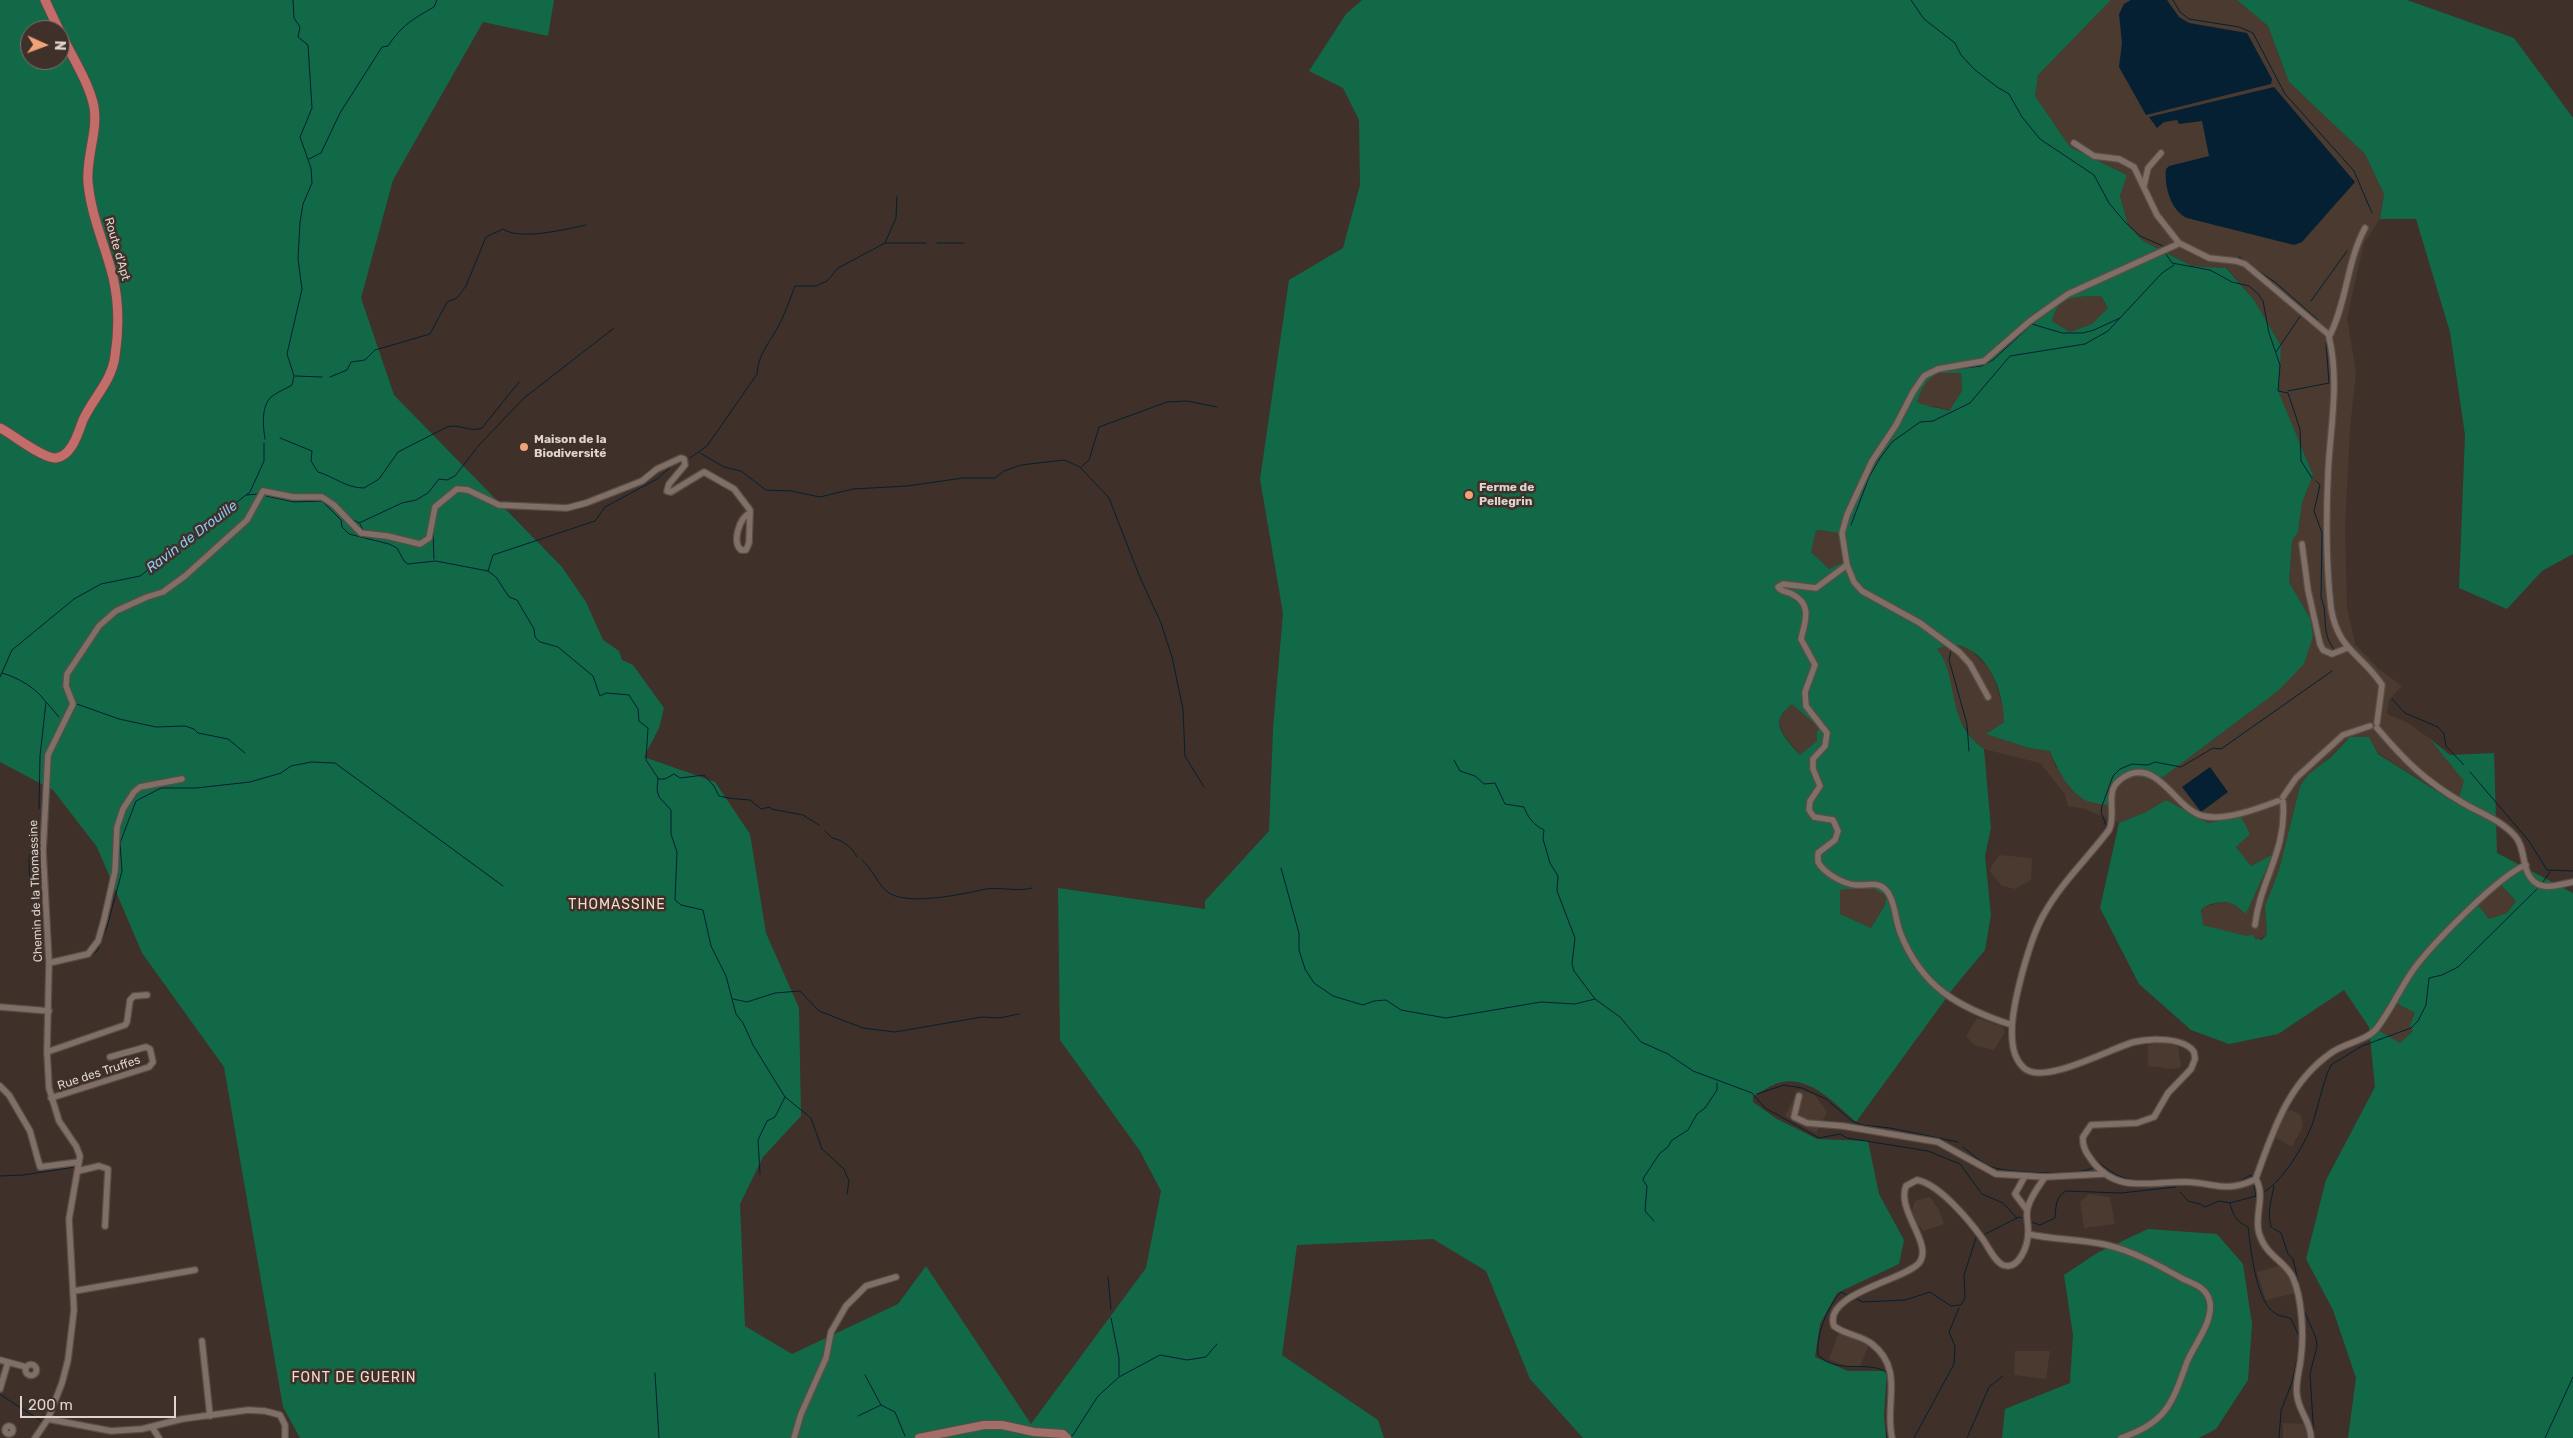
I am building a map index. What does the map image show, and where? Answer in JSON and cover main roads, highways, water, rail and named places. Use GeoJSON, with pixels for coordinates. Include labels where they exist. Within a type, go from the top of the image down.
{"type":"FeatureCollection","features":[{"type":"Feature","properties":{"kind":"main road","name":"Route d'Apt"},"geometry":{"type":"LineString","coordinates":[[45,0],[55,20]]}},
{"type":"Feature","properties":{"kind":"main road","name":"Route d'Apt"},"geometry":{"type":"LineString","coordinates":[[0,428],[43,456],[54,458],[64,455],[74,442],[91,403],[109,378],[115,357],[118,324],[115,289],[99,236],[88,184],[87,164],[94,131],[94,107],[70,53]]}},
{"type":"Feature","properties":{"kind":"water"},"geometry":{"type":"Polygon","coordinates":[[[2131,0],[2167,0],[2179,17],[2189,23],[2247,33],[2272,79],[2271,84],[2146,115],[2119,67],[2122,43],[2119,14],[2124,4],[2131,0]]]}},
{"type":"Feature","properties":{"kind":"water"},"geometry":{"type":"Polygon","coordinates":[[[2274,87],[2355,182],[2302,242],[2294,245],[2181,215],[2170,197],[2166,183],[2166,169],[2169,166],[2209,156],[2202,121],[2179,124],[2177,120],[2164,122],[2157,128],[2149,117],[2274,87]]]}},
{"type":"Feature","properties":{"kind":"water"},"geometry":{"type":"Polygon","coordinates":[[[2210,767],[2228,792],[2201,812],[2182,787],[2210,767]]]}},
{"type":"Feature","properties":{"kind":"waterway","name":"Ravin de Drouille"},"geometry":{"type":"LineString","coordinates":[[265,439],[263,423],[264,411],[268,401],[271,397],[292,385],[294,376],[287,354],[302,289],[298,259],[300,222],[303,204],[312,183],[311,168],[300,137],[312,108],[308,45],[298,37],[300,27],[294,18],[293,0]]}},
{"type":"Feature","properties":{"kind":"waterway"},"geometry":{"type":"LineString","coordinates":[[309,159],[321,153],[340,113],[382,47],[388,46],[408,23],[434,7],[437,0]]}},
{"type":"Feature","properties":{"kind":"waterway"},"geometry":{"type":"LineString","coordinates":[[1911,0],[1924,19],[1955,43],[1961,55],[1974,69],[2009,94],[2022,117],[2040,139],[2094,175],[2109,203],[2124,221],[2140,236],[2163,246]]}},
{"type":"Feature","properties":{"kind":"waterway"},"geometry":{"type":"LineString","coordinates":[[2173,0],[2180,12],[2189,19],[2239,27],[2253,33],[2285,94],[2354,171],[2372,213]]}},
{"type":"Feature","properties":{"kind":"waterway"},"geometry":{"type":"LineString","coordinates":[[885,243],[896,218],[897,196]]}},
{"type":"Feature","properties":{"kind":"waterway"},"geometry":{"type":"LineString","coordinates":[[330,377],[347,370],[351,362],[365,360],[375,350],[430,334],[447,302],[457,298],[466,286],[486,237],[503,229],[520,234],[531,234],[586,225]]}},
{"type":"Feature","properties":{"kind":"waterway"},"geometry":{"type":"LineString","coordinates":[[690,458],[707,446],[757,374],[762,355],[781,322],[795,286],[816,286],[827,281],[838,268],[885,243],[926,243]]}},
{"type":"Feature","properties":{"kind":"waterway"},"geometry":{"type":"LineString","coordinates":[[937,243],[964,243]]}},
{"type":"Feature","properties":{"kind":"waterway"},"geometry":{"type":"LineString","coordinates":[[2311,301],[2347,251]]}},
{"type":"Feature","properties":{"kind":"waterway"},"geometry":{"type":"LineString","coordinates":[[2166,254],[2172,263],[2210,270],[2232,282],[2249,286],[2263,301],[2269,333],[2280,365],[2278,391],[2288,393],[2300,429],[2301,461],[2312,478]]}},
{"type":"Feature","properties":{"kind":"waterway"},"geometry":{"type":"LineString","coordinates":[[2239,257],[2276,283],[2318,320]]}},
{"type":"Feature","properties":{"kind":"waterway"},"geometry":{"type":"LineString","coordinates":[[1955,369],[1982,366],[1993,360],[2032,324],[2062,333],[2083,333],[2120,318],[2162,273],[2174,265]]}},
{"type":"Feature","properties":{"kind":"waterway"},"geometry":{"type":"LineString","coordinates":[[2276,352],[2301,315]]}},
{"type":"Feature","properties":{"kind":"waterway"},"geometry":{"type":"LineString","coordinates":[[1851,525],[1869,477],[1892,442],[1920,422],[1933,421],[1970,403],[2010,356],[2085,344],[2108,331],[2120,318]]}},
{"type":"Feature","properties":{"kind":"waterway"},"geometry":{"type":"LineString","coordinates":[[352,519],[359,523],[402,503],[416,500],[428,493],[439,479],[447,480],[455,476],[479,445],[524,398],[614,328]]}},
{"type":"Feature","properties":{"kind":"waterway"},"geometry":{"type":"LineString","coordinates":[[2288,391],[2329,383],[2326,343]]}},
{"type":"Feature","properties":{"kind":"waterway"},"geometry":{"type":"LineString","coordinates":[[295,376],[322,377]]}},
{"type":"Feature","properties":{"kind":"waterway"},"geometry":{"type":"LineString","coordinates":[[280,438],[312,451],[311,461],[318,472],[346,484],[364,488],[379,479],[398,452],[447,427],[482,428],[519,382]]}},
{"type":"Feature","properties":{"kind":"waterway"},"geometry":{"type":"LineString","coordinates":[[1082,466],[1089,460],[1099,427],[1167,402],[1187,401],[1217,407]]}},
{"type":"Feature","properties":{"kind":"waterway","name":"Ravin de Drouille"},"geometry":{"type":"LineString","coordinates":[[0,677],[12,650],[74,599],[101,584],[140,576],[250,492],[264,461],[264,443]]}},
{"type":"Feature","properties":{"kind":"waterway"},"geometry":{"type":"LineString","coordinates":[[700,453],[724,467],[741,471],[766,490],[791,491],[820,497],[853,489],[907,486],[963,478],[995,478],[1004,471],[1021,465],[1064,460],[1080,467],[1109,498],[1139,575],[1161,623],[1172,657],[1183,709],[1185,756],[1204,787]]}},
{"type":"Feature","properties":{"kind":"waterway"},"geometry":{"type":"LineString","coordinates":[[488,571],[493,555],[595,521],[605,507],[657,479],[674,464]]}},
{"type":"Feature","properties":{"kind":"waterway"},"geometry":{"type":"LineString","coordinates":[[2316,481],[2320,485],[2314,511],[2322,533],[2321,598],[2327,636],[2334,649]]}},
{"type":"Feature","properties":{"kind":"waterway","name":"Ravin de Drouille"},"geometry":{"type":"LineString","coordinates":[[247,495],[258,494]]}},
{"type":"Feature","properties":{"kind":"waterway"},"geometry":{"type":"LineString","coordinates":[[266,496],[294,502],[322,501],[341,520],[342,527],[349,534],[389,544],[397,548],[404,561],[408,564],[436,561],[488,571],[496,577],[509,597],[517,600],[534,629],[535,637],[540,642],[558,647],[593,676],[600,696],[606,693],[629,695],[638,709],[639,721],[648,728],[646,760],[658,778],[657,790],[659,797],[671,810],[671,834],[677,852],[675,900],[681,905],[703,910],[711,946],[726,976],[736,1014],[785,1097],[811,1118],[822,1149],[844,1169],[849,1181],[847,1194]]}},
{"type":"Feature","properties":{"kind":"waterway"},"geometry":{"type":"LineString","coordinates":[[360,524],[363,530]]}},
{"type":"Feature","properties":{"kind":"waterway"},"geometry":{"type":"LineString","coordinates":[[433,533],[434,559]]}},
{"type":"Feature","properties":{"kind":"waterway"},"geometry":{"type":"LineString","coordinates":[[1951,651],[1949,660],[1967,724],[1969,751]]}},
{"type":"Feature","properties":{"kind":"waterway"},"geometry":{"type":"LineString","coordinates":[[2106,825],[2101,812],[2102,806],[2113,776],[2120,769],[2132,764],[2148,765],[2155,762],[2181,767],[2213,748],[2221,749],[2332,671]]}},
{"type":"Feature","properties":{"kind":"waterway"},"geometry":{"type":"LineString","coordinates":[[2,673],[27,684],[46,702],[40,756],[39,809]]}},
{"type":"Feature","properties":{"kind":"waterway"},"geometry":{"type":"LineString","coordinates":[[2392,699],[2405,713],[2438,727],[2444,734],[2446,746],[2464,765]]}},
{"type":"Feature","properties":{"kind":"waterway"},"geometry":{"type":"LineString","coordinates":[[47,703],[59,717]]}},
{"type":"Feature","properties":{"kind":"waterway"},"geometry":{"type":"LineString","coordinates":[[77,704],[119,719],[156,727],[185,726],[194,729],[198,733],[228,739],[245,753]]}},
{"type":"Feature","properties":{"kind":"waterway"},"geometry":{"type":"LineString","coordinates":[[1454,760],[1460,771],[1475,776],[1484,784],[1495,783],[1505,804],[1524,807],[1532,821],[1544,830],[1543,839],[1550,863],[1558,876],[1557,891],[1575,938],[1572,964],[1574,971],[1595,999]]}},
{"type":"Feature","properties":{"kind":"waterway"},"geometry":{"type":"LineString","coordinates":[[90,956],[97,951],[107,927],[122,871],[120,843],[136,801],[161,788],[196,788],[250,782],[281,773],[291,766],[311,762],[335,763],[503,886]]}},
{"type":"Feature","properties":{"kind":"waterway"},"geometry":{"type":"LineString","coordinates":[[2470,772],[2529,841],[2547,870],[2573,871]]}},
{"type":"Feature","properties":{"kind":"waterway"},"geometry":{"type":"LineString","coordinates":[[658,779],[665,779],[674,774],[680,778],[704,775],[714,786],[719,796],[750,800],[761,809],[770,807],[771,809],[803,815],[819,825]]}},
{"type":"Feature","properties":{"kind":"waterway"},"geometry":{"type":"LineString","coordinates":[[35,833],[36,826]]}},
{"type":"Feature","properties":{"kind":"waterway"},"geometry":{"type":"LineString","coordinates":[[825,831],[832,838],[846,844],[857,857]]}},
{"type":"Feature","properties":{"kind":"waterway"},"geometry":{"type":"LineString","coordinates":[[30,888],[29,859],[33,843]]}},
{"type":"Feature","properties":{"kind":"waterway"},"geometry":{"type":"LineString","coordinates":[[862,860],[885,890],[898,897],[910,899],[936,898],[986,889],[1021,890],[1032,888]]}},
{"type":"Feature","properties":{"kind":"waterway"},"geometry":{"type":"LineString","coordinates":[[1281,868],[1299,933],[1299,950],[1305,969],[1314,983],[1333,996],[1363,1005],[1374,1001],[1386,1000],[1401,1010],[1446,1018],[1541,1002],[1575,1004],[1595,999],[1620,1017],[1641,1042],[1668,1054],[1693,1071],[1752,1093],[1765,1108],[1819,1138],[1840,1134],[1847,1138],[1928,1151],[1960,1164],[1982,1194],[2003,1203],[2017,1218]]}},
{"type":"Feature","properties":{"kind":"waterway"},"geometry":{"type":"LineString","coordinates":[[2543,882],[2550,872]]}},
{"type":"Feature","properties":{"kind":"waterway"},"geometry":{"type":"LineString","coordinates":[[2265,1191],[2279,1180],[2304,1142],[2312,1125],[2331,1065],[2362,1046],[2411,1028],[2418,1021],[2426,1005],[2429,978],[2442,975],[2458,967],[2537,889]]}},
{"type":"Feature","properties":{"kind":"waterway"},"geometry":{"type":"LineString","coordinates":[[31,897],[43,948]]}},
{"type":"Feature","properties":{"kind":"waterway"},"geometry":{"type":"LineString","coordinates":[[733,999],[747,1002],[775,993],[800,991],[819,1011],[863,1028],[895,1032],[982,1017],[999,1018],[1019,1014]]}},
{"type":"Feature","properties":{"kind":"waterway"},"geometry":{"type":"LineString","coordinates":[[1654,1221],[1645,1211],[1647,1186],[1643,1180],[1644,1177],[1660,1153],[1668,1147],[1671,1141],[1688,1130],[1697,1114],[1705,1108],[1717,1090],[1717,1083]]}},
{"type":"Feature","properties":{"kind":"waterway"},"geometry":{"type":"LineString","coordinates":[[1757,1094],[1784,1085],[1802,1088],[1826,1099],[1852,1121],[1862,1125],[1890,1128],[1958,1142]]}},
{"type":"Feature","properties":{"kind":"waterway"},"geometry":{"type":"LineString","coordinates":[[760,1174],[758,1140],[767,1121],[775,1117],[785,1097]]}},
{"type":"Feature","properties":{"kind":"waterway"},"geometry":{"type":"LineString","coordinates":[[1963,1147],[1992,1167],[2012,1171],[2059,1173],[2092,1168]]}},
{"type":"Feature","properties":{"kind":"waterway"},"geometry":{"type":"LineString","coordinates":[[2095,1159],[2114,1174],[2131,1180],[2173,1179]]}},
{"type":"Feature","properties":{"kind":"waterway"},"geometry":{"type":"LineString","coordinates":[[0,1176],[23,1175],[75,1167]]}},
{"type":"Feature","properties":{"kind":"waterway"},"geometry":{"type":"LineString","coordinates":[[2238,1182],[2251,1175],[2251,1177]]}},
{"type":"Feature","properties":{"kind":"waterway"},"geometry":{"type":"LineString","coordinates":[[2187,1179],[2220,1183]]}},
{"type":"Feature","properties":{"kind":"waterway"},"geometry":{"type":"LineString","coordinates":[[2180,1192],[2188,1201],[2205,1207],[2219,1201],[2230,1203],[2256,1196],[2254,1186]]}},
{"type":"Feature","properties":{"kind":"waterway"},"geometry":{"type":"LineString","coordinates":[[2274,1186],[2269,1211],[2271,1227],[2281,1233],[2288,1254],[2293,1259],[2300,1289]]}},
{"type":"Feature","properties":{"kind":"waterway"},"geometry":{"type":"LineString","coordinates":[[2031,1222],[2040,1225],[2055,1218],[2058,1199],[2066,1191],[2121,1193],[2176,1187]]}},
{"type":"Feature","properties":{"kind":"waterway"},"geometry":{"type":"LineString","coordinates":[[2230,1203],[2236,1218],[2248,1227],[2255,1274],[2263,1298],[2269,1308],[2276,1314],[2291,1319],[2300,1338]]}},
{"type":"Feature","properties":{"kind":"waterway"},"geometry":{"type":"LineString","coordinates":[[1985,1234],[2019,1217],[2022,1218]]}},
{"type":"Feature","properties":{"kind":"waterway"},"geometry":{"type":"LineString","coordinates":[[1857,1299],[1863,1302],[1905,1300],[1930,1292],[1951,1306],[1961,1305],[1965,1298],[1964,1275],[1976,1238]]}},
{"type":"Feature","properties":{"kind":"waterway"},"geometry":{"type":"LineString","coordinates":[[1108,1277],[1111,1309]]}},
{"type":"Feature","properties":{"kind":"waterway"},"geometry":{"type":"LineString","coordinates":[[1847,1295],[1841,1292],[1827,1313],[1819,1339],[1818,1355],[1834,1364],[1870,1367],[1886,1372],[1888,1377],[1887,1438]]}},
{"type":"Feature","properties":{"kind":"waterway"},"geometry":{"type":"LineString","coordinates":[[1914,1438],[1954,1364],[1955,1346],[1949,1332],[1959,1308]]}},
{"type":"Feature","properties":{"kind":"waterway"},"geometry":{"type":"LineString","coordinates":[[2303,1308],[2316,1338],[2317,1346],[2310,1374],[2314,1438]]}},
{"type":"Feature","properties":{"kind":"waterway"},"geometry":{"type":"LineString","coordinates":[[1111,1318],[1119,1358],[1119,1376]]}},
{"type":"Feature","properties":{"kind":"waterway"},"geometry":{"type":"LineString","coordinates":[[1069,1437],[1073,1435],[1098,1396],[1119,1377],[1160,1355],[1187,1360],[1206,1357],[1217,1344]]}},
{"type":"Feature","properties":{"kind":"waterway"},"geometry":{"type":"LineString","coordinates":[[2279,1438],[2281,1411],[2292,1382],[2299,1352]]}},
{"type":"Feature","properties":{"kind":"waterway"},"geometry":{"type":"LineString","coordinates":[[655,1373],[659,1438]]}},
{"type":"Feature","properties":{"kind":"waterway"},"geometry":{"type":"LineString","coordinates":[[865,1375],[881,1405],[895,1412],[905,1436]]}},
{"type":"Feature","properties":{"kind":"waterway"},"geometry":{"type":"LineString","coordinates":[[1967,1438],[1989,1387],[2003,1376]]}},
{"type":"Feature","properties":{"kind":"waterway"},"geometry":{"type":"LineString","coordinates":[[2545,1438],[2573,1377]]}},
{"type":"Feature","properties":{"kind":"waterway"},"geometry":{"type":"LineString","coordinates":[[1,1395],[41,1421]]}},
{"type":"Feature","properties":{"kind":"waterway"},"geometry":{"type":"LineString","coordinates":[[858,1416],[881,1405]]}},
{"type":"Feature","properties":{"kind":"place","name":"Maison de la Biodiversité"},"geometry":{"type":"Point","coordinates":[524,447]}},
{"type":"Feature","properties":{"kind":"place","name":"Ferme de Pellegrin"},"geometry":{"type":"Point","coordinates":[1469,495]}},
{"type":"Feature","properties":{"kind":"district","name":"THOMASSINE"},"geometry":{"type":"Point","coordinates":[617,905]}},
{"type":"Feature","properties":{"kind":"district","name":"FONT DE GUERIN"},"geometry":{"type":"Point","coordinates":[354,1378]}}]}
